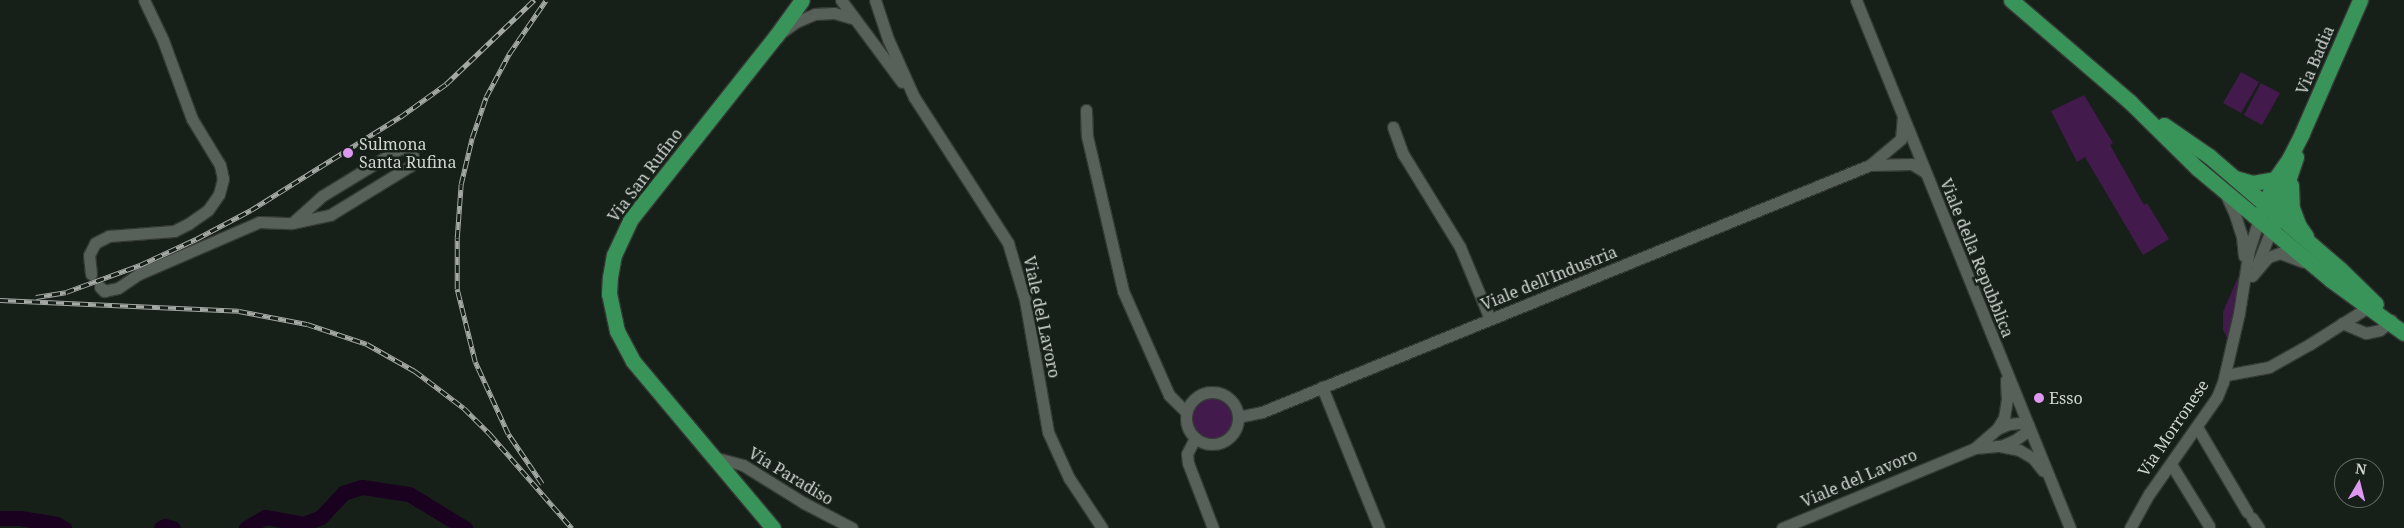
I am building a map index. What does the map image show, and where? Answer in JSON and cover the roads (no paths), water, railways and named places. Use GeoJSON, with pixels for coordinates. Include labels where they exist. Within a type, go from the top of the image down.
{"type":"FeatureCollection","features":[{"type":"Feature","properties":{"kind":"main road","name":"Via San Rufino"},"geometry":{"type":"LineString","coordinates":[[773,528],[646,378],[624,345],[612,313],[610,277],[614,255],[630,220],[776,36],[802,0]]}},
{"type":"Feature","properties":{"kind":"main road"},"geometry":{"type":"LineString","coordinates":[[2011,0],[2130,102],[2197,168],[2223,190],[2269,222],[2316,249],[2340,269],[2390,321],[2404,332]]}},
{"type":"Feature","properties":{"kind":"main road","name":"Via Badia"},"geometry":{"type":"LineString","coordinates":[[2269,222],[2264,205],[2275,179],[2289,159],[2302,134],[2360,0]]}},
{"type":"Feature","properties":{"kind":"main road"},"geometry":{"type":"LineString","coordinates":[[2130,102],[2209,156],[2264,205]]}},
{"type":"Feature","properties":{"kind":"main road","name":"Via Badia"},"geometry":{"type":"LineString","coordinates":[[2269,222],[2292,170],[2302,134]]}},
{"type":"Feature","properties":{"kind":"main road","name":"Via Badia"},"geometry":{"type":"LineString","coordinates":[[2292,170],[2292,208],[2299,226],[2316,249]]}},
{"type":"Feature","properties":{"kind":"main road"},"geometry":{"type":"LineString","coordinates":[[2232,177],[2253,183],[2275,179]]}},
{"type":"Feature","properties":{"kind":"main road"},"geometry":{"type":"LineString","coordinates":[[2269,222],[2331,280],[2367,308],[2390,321]]}},
{"type":"Feature","properties":{"kind":"street"},"geometry":{"type":"LineString","coordinates":[[91,274],[89,255],[95,244],[108,236],[174,231],[188,224],[208,210],[219,194],[223,179],[220,165],[192,119],[170,56],[144,0]]}},
{"type":"Feature","properties":{"kind":"street"},"geometry":{"type":"LineString","coordinates":[[790,17],[795,0]]}},
{"type":"Feature","properties":{"kind":"street","name":"Viale del Lavoro"},"geometry":{"type":"LineString","coordinates":[[841,0],[914,97],[1008,243],[1025,300],[1048,432],[1069,478],[1102,528]]}},
{"type":"Feature","properties":{"kind":"street","name":"Viale del Lavoro"},"geometry":{"type":"LineString","coordinates":[[875,0],[888,39],[914,97]]}},
{"type":"Feature","properties":{"kind":"street","name":"Viale della Repubblica"},"geometry":{"type":"LineString","coordinates":[[1856,0],[2070,528]]}},
{"type":"Feature","properties":{"kind":"street"},"geometry":{"type":"LineString","coordinates":[[776,36],[796,22],[815,14],[844,14],[859,22]]}},
{"type":"Feature","properties":{"kind":"street"},"geometry":{"type":"LineString","coordinates":[[1086,110],[1087,136],[1123,291],[1169,395],[1186,412],[1188,429],[1195,438],[1212,444],[1224,442],[1233,434],[1238,417],[1231,400],[1214,392],[1197,397],[1186,412]]}},
{"type":"Feature","properties":{"kind":"street","name":"Viale dell'Industria"},"geometry":{"type":"LineString","coordinates":[[1238,417],[1262,412],[1870,165],[1901,139],[1903,117]]}},
{"type":"Feature","properties":{"kind":"street"},"geometry":{"type":"LineString","coordinates":[[1393,127],[1403,154],[1460,247],[1490,319]]}},
{"type":"Feature","properties":{"kind":"street"},"geometry":{"type":"LineString","coordinates":[[1893,147],[1915,148]]}},
{"type":"Feature","properties":{"kind":"street"},"geometry":{"type":"LineString","coordinates":[[100,287],[104,291],[118,288],[139,274],[259,222],[292,224],[322,218],[341,210],[410,166],[413,156],[404,148],[399,149],[322,196],[292,224]]}},
{"type":"Feature","properties":{"kind":"street"},"geometry":{"type":"LineString","coordinates":[[1894,163],[1907,157],[1915,148]]}},
{"type":"Feature","properties":{"kind":"street","name":"Viale dell'Industria"},"geometry":{"type":"LineString","coordinates":[[1870,165],[1912,164],[1925,172]]}},
{"type":"Feature","properties":{"kind":"street","name":"Via Morronese"},"geometry":{"type":"LineString","coordinates":[[2223,190],[2234,212],[2242,237],[2249,274]]}},
{"type":"Feature","properties":{"kind":"street","name":"Via Morronese"},"geometry":{"type":"LineString","coordinates":[[2130,528],[2149,494],[2217,397],[2226,375],[2249,274],[2249,250],[2269,222]]}},
{"type":"Feature","properties":{"kind":"street","name":"Via Morronese"},"geometry":{"type":"LineString","coordinates":[[2249,274],[2268,257],[2280,253],[2297,258],[2331,280]]}},
{"type":"Feature","properties":{"kind":"street"},"geometry":{"type":"LineString","coordinates":[[2226,375],[2269,367],[2367,308]]}},
{"type":"Feature","properties":{"kind":"street"},"geometry":{"type":"LineString","coordinates":[[2342,324],[2366,333],[2380,330],[2390,321]]}},
{"type":"Feature","properties":{"kind":"street"},"geometry":{"type":"LineString","coordinates":[[1975,448],[1997,429],[2004,418],[2008,400],[2004,368]]}},
{"type":"Feature","properties":{"kind":"street"},"geometry":{"type":"LineString","coordinates":[[1322,387],[1379,528]]}},
{"type":"Feature","properties":{"kind":"street"},"geometry":{"type":"LineString","coordinates":[[1997,429],[2019,422],[2028,425],[2025,433],[2015,440],[2000,446]]}},
{"type":"Feature","properties":{"kind":"street"},"geometry":{"type":"LineString","coordinates":[[2197,427],[2259,528]]}},
{"type":"Feature","properties":{"kind":"street"},"geometry":{"type":"LineString","coordinates":[[1195,438],[1187,454],[1188,463],[1213,528]]}},
{"type":"Feature","properties":{"kind":"street"},"geometry":{"type":"LineString","coordinates":[[1975,448],[2000,446],[2019,450],[2033,458],[2051,482]]}},
{"type":"Feature","properties":{"kind":"street","name":"Viale del Lavoro"},"geometry":{"type":"LineString","coordinates":[[1782,528],[1975,448]]}},
{"type":"Feature","properties":{"kind":"street","name":"Via Paradiso"},"geometry":{"type":"LineString","coordinates":[[713,457],[743,465],[804,503],[852,528]]}},
{"type":"Feature","properties":{"kind":"street"},"geometry":{"type":"LineString","coordinates":[[2171,464],[2209,526]]}},
{"type":"Feature","properties":{"kind":"waterway"},"geometry":{"type":"LineString","coordinates":[[246,528],[265,517],[303,524],[321,517],[343,493],[362,487],[409,494],[465,528]]}},
{"type":"Feature","properties":{"kind":"waterway"},"geometry":{"type":"LineString","coordinates":[[0,518],[20,518],[56,524],[64,528]]}},
{"type":"Feature","properties":{"kind":"waterway"},"geometry":{"type":"LineString","coordinates":[[161,528],[165,526],[173,528]]}},
{"type":"Feature","properties":{"kind":"railway"},"geometry":{"type":"LineString","coordinates":[[36,297],[66,292],[140,265],[196,239],[251,210],[400,117],[446,84],[534,0]]}},
{"type":"Feature","properties":{"kind":"railway"},"geometry":{"type":"LineString","coordinates":[[542,484],[508,434],[475,362],[457,289],[457,238],[461,184],[472,138],[486,97],[509,54],[546,0]]}},
{"type":"Feature","properties":{"kind":"railway"},"geometry":{"type":"LineString","coordinates":[[0,300],[239,311],[307,324],[367,344],[415,371],[464,408],[490,434],[572,528]]}},
{"type":"Feature","properties":{"kind":"place","name":"Sulmona Santa Rufina"},"geometry":{"type":"Point","coordinates":[348,153]}},
{"type":"Feature","properties":{"kind":"place","name":"Esso"},"geometry":{"type":"Point","coordinates":[2039,398]}}]}
